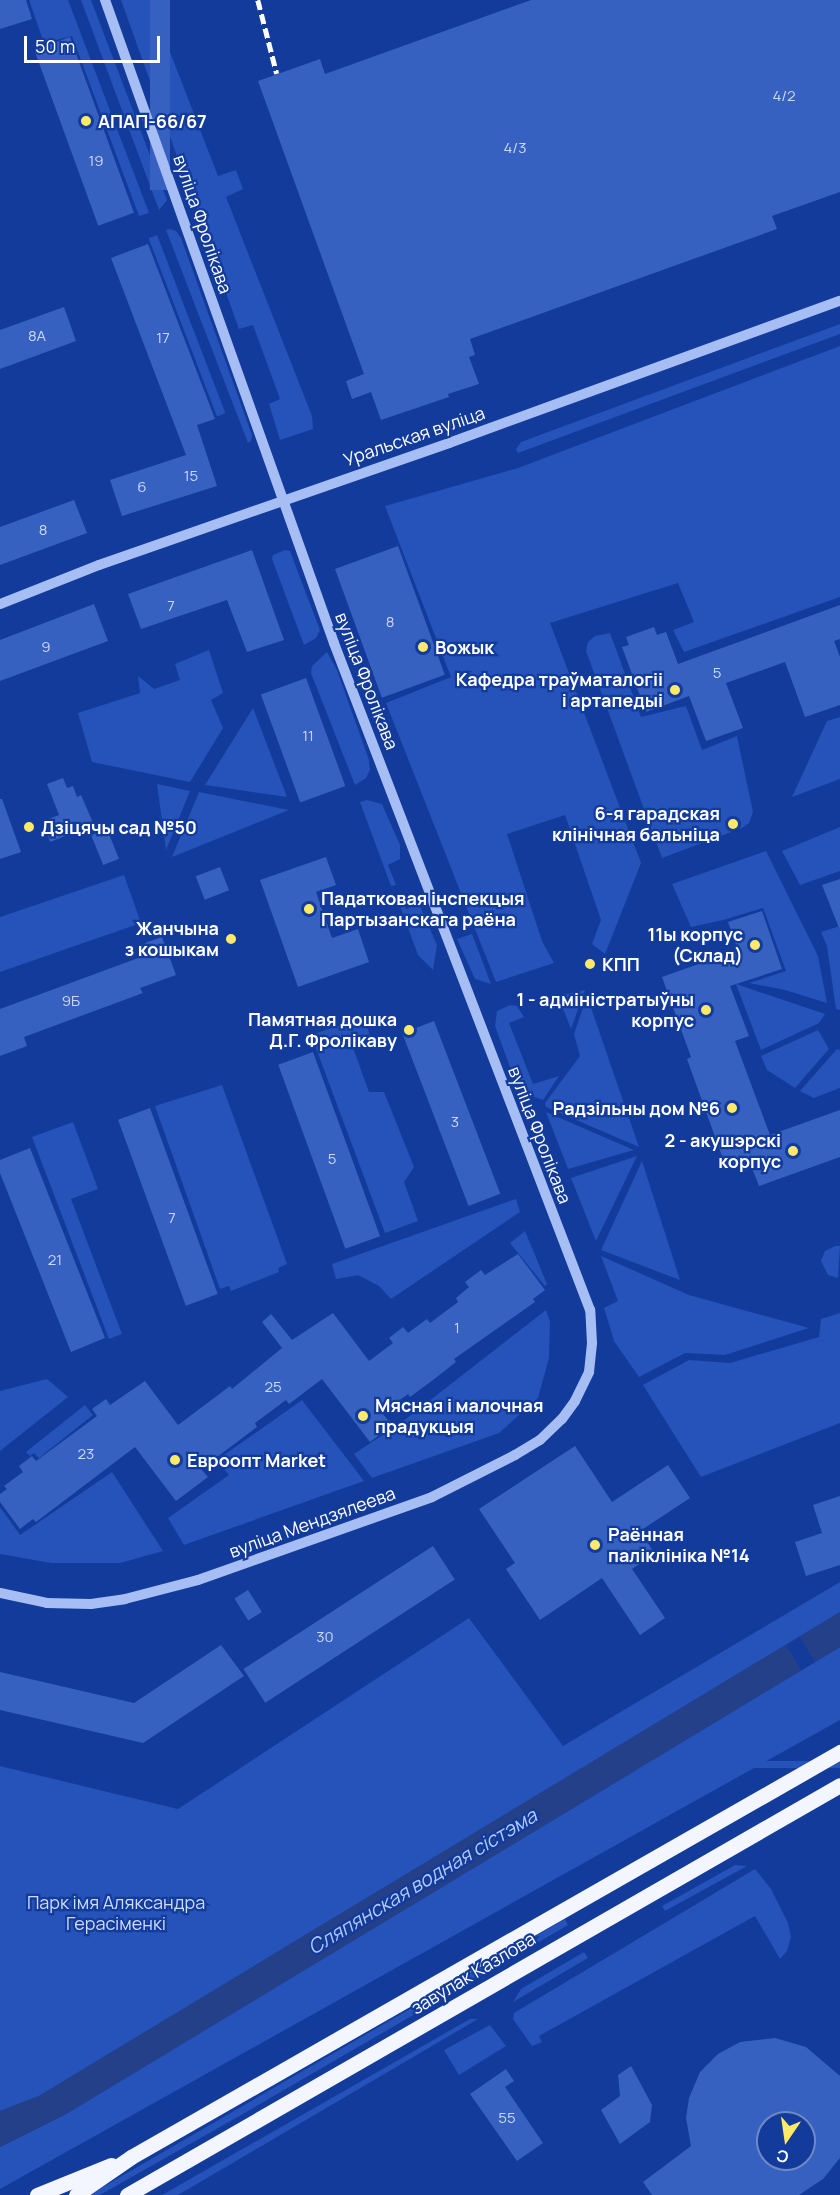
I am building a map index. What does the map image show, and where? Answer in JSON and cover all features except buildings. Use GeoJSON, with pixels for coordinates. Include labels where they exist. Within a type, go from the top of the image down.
{"type":"FeatureCollection","features":[{"type":"Feature","properties":{"kind":"main road","name":"завулак Казлова"},"geometry":{"type":"LineString","coordinates":[[76,2195],[131,2157],[840,1752]]}},
{"type":"Feature","properties":{"kind":"main road","name":"завулак Казлова"},"geometry":{"type":"LineString","coordinates":[[127,2195],[840,1785]]}},
{"type":"Feature","properties":{"kind":"main road","name":"завулак Казлова"},"geometry":{"type":"LineString","coordinates":[[37,2195],[131,2157]]}},
{"type":"Feature","properties":{"kind":"street","name":"вуліца Фролікава"},"geometry":{"type":"LineString","coordinates":[[105,0],[334,643],[590,1310],[592,1343],[589,1372]]}},
{"type":"Feature","properties":{"kind":"street","name":"Уральская вуліца"},"geometry":{"type":"LineString","coordinates":[[0,604],[99,565],[449,443],[840,301]]}},
{"type":"Feature","properties":{"kind":"street","name":"вуліца Мендзялеева"},"geometry":{"type":"LineString","coordinates":[[0,1593],[47,1603],[90,1604],[125,1599],[198,1580],[432,1497],[540,1440],[569,1410],[589,1372]]}},
{"type":"Feature","properties":{"kind":"green space"},"geometry":{"type":"Polygon","coordinates":[[[29,0],[68,0],[149,213],[139,216],[72,36],[44,43],[29,0]]]}},
{"type":"Feature","properties":{"kind":"green space"},"geometry":{"type":"Polygon","coordinates":[[[81,0],[91,0],[167,200],[159,210],[81,0]]]}},
{"type":"Feature","properties":{"kind":"green space"},"geometry":{"type":"Polygon","coordinates":[[[121,0],[150,0],[218,176],[236,170],[243,189],[226,197],[312,416],[313,429],[280,440],[269,404],[280,399],[253,325],[239,329],[121,0]]]}},
{"type":"Feature","properties":{"kind":"green space"},"geometry":{"type":"Polygon","coordinates":[[[166,230],[176,231],[181,238],[252,435],[248,443],[166,230]]]}},
{"type":"Feature","properties":{"kind":"green space"},"geometry":{"type":"Polygon","coordinates":[[[157,235],[225,413],[217,417],[149,238],[157,235]]]}},
{"type":"Feature","properties":{"kind":"green space"},"geometry":{"type":"Polygon","coordinates":[[[840,324],[840,334],[518,453],[516,449],[521,442],[840,324]]]}},
{"type":"Feature","properties":{"kind":"green space"},"geometry":{"type":"Polygon","coordinates":[[[840,346],[840,597],[684,652],[673,630],[694,622],[678,583],[550,623],[641,863],[605,954],[592,944],[601,920],[565,815],[507,834],[542,941],[554,963],[496,982],[386,703],[451,677],[385,506],[518,468],[840,346]]]}},
{"type":"Feature","properties":{"kind":"green space"},"geometry":{"type":"Polygon","coordinates":[[[285,550],[290,551],[320,630],[316,638],[304,645],[272,559],[273,555],[285,550]]]}},
{"type":"Feature","properties":{"kind":"green space"},"geometry":{"type":"Polygon","coordinates":[[[610,633],[641,717],[686,706],[702,750],[737,736],[753,812],[749,823],[742,828],[662,858],[586,651],[588,642],[595,636],[610,633]]]}},
{"type":"Feature","properties":{"kind":"green space"},"geometry":{"type":"Polygon","coordinates":[[[209,650],[223,693],[211,700],[223,728],[190,782],[92,762],[78,713],[140,693],[138,676],[154,689],[180,680],[175,664],[209,650]]]}},
{"type":"Feature","properties":{"kind":"green space"},"geometry":{"type":"Polygon","coordinates":[[[327,652],[337,670],[369,760],[370,770],[366,778],[355,785],[311,673],[312,666],[327,652]]]}},
{"type":"Feature","properties":{"kind":"green space"},"geometry":{"type":"Polygon","coordinates":[[[253,708],[287,797],[205,785],[253,708]]]}},
{"type":"Feature","properties":{"kind":"green space"},"geometry":{"type":"Polygon","coordinates":[[[840,717],[840,779],[792,797],[827,721],[840,717]]]}},
{"type":"Feature","properties":{"kind":"green space"},"geometry":{"type":"Polygon","coordinates":[[[157,784],[190,791],[166,850],[157,784]]]}},
{"type":"Feature","properties":{"kind":"green space"},"geometry":{"type":"Polygon","coordinates":[[[199,792],[289,810],[172,857],[199,792]]]}},
{"type":"Feature","properties":{"kind":"green space"},"geometry":{"type":"Polygon","coordinates":[[[367,800],[382,804],[400,845],[400,859],[388,865],[396,885],[391,886],[360,802],[367,800]]]}},
{"type":"Feature","properties":{"kind":"green space"},"geometry":{"type":"Polygon","coordinates":[[[840,827],[840,871],[800,885],[782,851],[840,827]]]}},
{"type":"Feature","properties":{"kind":"green space"},"geometry":{"type":"Polygon","coordinates":[[[766,851],[818,956],[827,1003],[785,990],[749,983],[786,971],[763,908],[691,927],[672,884],[766,851]]]}},
{"type":"Feature","properties":{"kind":"green space"},"geometry":{"type":"Polygon","coordinates":[[[124,875],[141,923],[0,972],[0,917],[124,875]]]}},
{"type":"Feature","properties":{"kind":"green space"},"geometry":{"type":"Polygon","coordinates":[[[396,895],[400,895],[406,909],[419,904],[437,945],[433,970],[418,955],[396,895]]]}},
{"type":"Feature","properties":{"kind":"green space"},"geometry":{"type":"Polygon","coordinates":[[[840,926],[840,1010],[836,1009],[827,946],[821,932],[840,926]]]}},
{"type":"Feature","properties":{"kind":"green space"},"geometry":{"type":"Polygon","coordinates":[[[472,934],[491,984],[475,979],[457,939],[472,934]]]}},
{"type":"Feature","properties":{"kind":"green space"},"geometry":{"type":"Polygon","coordinates":[[[736,984],[825,1014],[819,1023],[761,1050],[736,984]]]}},
{"type":"Feature","properties":{"kind":"green space"},"geometry":{"type":"Polygon","coordinates":[[[585,990],[571,1029],[558,996],[585,990]]]}},
{"type":"Feature","properties":{"kind":"green space"},"geometry":{"type":"Polygon","coordinates":[[[587,996],[639,1147],[546,1107],[545,1103],[580,1056],[574,1034],[587,996]]]}},
{"type":"Feature","properties":{"kind":"green space"},"geometry":{"type":"Polygon","coordinates":[[[510,1005],[517,1006],[524,1017],[509,1023],[533,1084],[559,1076],[543,1100],[519,1092],[495,1026],[497,1011],[510,1005]]]}},
{"type":"Feature","properties":{"kind":"green space"},"geometry":{"type":"Polygon","coordinates":[[[364,1017],[370,1036],[351,1042],[369,1092],[384,1092],[414,1167],[404,1182],[418,1221],[385,1233],[311,1035],[364,1017]]]}},
{"type":"Feature","properties":{"kind":"green space"},"geometry":{"type":"Polygon","coordinates":[[[818,1030],[829,1049],[795,1088],[767,1070],[761,1056],[818,1030]]]}},
{"type":"Feature","properties":{"kind":"green space"},"geometry":{"type":"Polygon","coordinates":[[[837,1049],[840,1050],[840,1088],[814,1098],[800,1091],[837,1049]]]}},
{"type":"Feature","properties":{"kind":"green space"},"geometry":{"type":"Polygon","coordinates":[[[222,1085],[287,1264],[278,1268],[279,1272],[231,1291],[229,1286],[220,1289],[155,1106],[222,1085]]]}},
{"type":"Feature","properties":{"kind":"green space"},"geometry":{"type":"Polygon","coordinates":[[[546,1112],[634,1150],[568,1169],[546,1112]]]}},
{"type":"Feature","properties":{"kind":"green space"},"geometry":{"type":"Polygon","coordinates":[[[73,1122],[98,1189],[71,1199],[122,1334],[109,1339],[32,1137],[73,1122]]]}},
{"type":"Feature","properties":{"kind":"green space"},"geometry":{"type":"Polygon","coordinates":[[[637,1156],[596,1241],[571,1178],[637,1156]]]}},
{"type":"Feature","properties":{"kind":"green space"},"geometry":{"type":"Polygon","coordinates":[[[642,1161],[680,1280],[601,1250],[642,1161]]]}},
{"type":"Feature","properties":{"kind":"green space"},"geometry":{"type":"Polygon","coordinates":[[[516,1199],[520,1212],[391,1299],[379,1286],[358,1275],[336,1279],[332,1264],[516,1199]]]}},
{"type":"Feature","properties":{"kind":"green space"},"geometry":{"type":"Polygon","coordinates":[[[525,1231],[547,1284],[545,1286],[510,1243],[525,1231]]]}},
{"type":"Feature","properties":{"kind":"green space"},"geometry":{"type":"Polygon","coordinates":[[[840,1246],[838,1278],[828,1275],[821,1261],[825,1251],[840,1246]]]}},
{"type":"Feature","properties":{"kind":"green space"},"geometry":{"type":"Polygon","coordinates":[[[601,1256],[689,1295],[809,1328],[725,1355],[685,1353],[639,1377],[614,1341],[604,1308],[618,1301],[601,1256]]]}},
{"type":"Feature","properties":{"kind":"green space"},"geometry":{"type":"Polygon","coordinates":[[[546,1310],[550,1322],[549,1358],[538,1398],[499,1433],[372,1478],[354,1454],[402,1422],[546,1310]]]}},
{"type":"Feature","properties":{"kind":"green space"},"geometry":{"type":"Polygon","coordinates":[[[840,1313],[840,1423],[701,1477],[643,1385],[689,1360],[730,1363],[819,1337],[821,1319],[840,1313]]]}},
{"type":"Feature","properties":{"kind":"green space"},"geometry":{"type":"Polygon","coordinates":[[[47,1379],[68,1397],[0,1451],[0,1391],[47,1379]]]}},
{"type":"Feature","properties":{"kind":"green space"},"geometry":{"type":"Polygon","coordinates":[[[302,1400],[364,1481],[184,1545],[168,1518],[229,1475],[217,1460],[302,1400]]]}},
{"type":"Feature","properties":{"kind":"green space"},"geometry":{"type":"Polygon","coordinates":[[[85,1405],[93,1415],[39,1458],[34,1453],[30,1456],[26,1452],[85,1405]]]}},
{"type":"Feature","properties":{"kind":"green space"},"geometry":{"type":"Polygon","coordinates":[[[112,1472],[163,1551],[120,1563],[51,1563],[0,1554],[0,1507],[20,1535],[112,1472]]]}},
{"type":"Feature","properties":{"kind":"green space","name":"Парк імя Аляксандра Герасіменкі"},"geometry":{"type":"Polygon","coordinates":[[[840,1582],[840,1612],[39,2096],[0,2111],[0,1766],[178,1809],[469,1618],[563,1746],[840,1582]]]}},
{"type":"Feature","properties":{"kind":"green space"},"geometry":{"type":"Polygon","coordinates":[[[840,1647],[840,1720],[0,2189],[0,2147],[66,2114],[840,1647]]]}},
{"type":"Feature","properties":{"kind":"green space"},"geometry":{"type":"Polygon","coordinates":[[[536,1761],[840,1761],[840,1768],[536,1768],[536,1761]]]}},
{"type":"Feature","properties":{"kind":"green space"},"geometry":{"type":"Polygon","coordinates":[[[735,1865],[747,1866],[665,1911],[662,1906],[735,1865]]]}},
{"type":"Feature","properties":{"kind":"green space"},"geometry":{"type":"Polygon","coordinates":[[[755,1869],[771,1889],[788,1923],[791,1937],[787,1951],[780,1959],[755,1916],[539,2036],[542,2042],[532,2046],[513,2019],[514,2013],[755,1869]]]}},
{"type":"Feature","properties":{"kind":"green space"},"geometry":{"type":"Polygon","coordinates":[[[565,1919],[568,1925],[243,2114],[100,2195],[89,2195],[565,1919]]]}},
{"type":"Feature","properties":{"kind":"green space"},"geometry":{"type":"Polygon","coordinates":[[[584,1952],[588,1958],[513,2002],[521,1989],[584,1952]]]}},
{"type":"Feature","properties":{"kind":"green space"},"geometry":{"type":"Polygon","coordinates":[[[470,2019],[478,2019],[178,2195],[162,2195],[470,2019]]]}},
{"type":"Feature","properties":{"kind":"green space"},"geometry":{"type":"Polygon","coordinates":[[[490,2025],[506,2046],[459,2075],[444,2050],[490,2025]]]}},
{"type":"Feature","properties":{"kind":"water","name":"Сляпянская водная сістэма"},"geometry":{"type":"Polygon","coordinates":[[[840,1612],[840,1647],[66,2114],[0,2147],[0,2111],[39,2096],[840,1612]]]}},
{"type":"Feature","properties":{"kind":"pier"},"geometry":{"type":"Polygon","coordinates":[[[800,1637],[815,1662],[801,1670],[786,1645],[800,1637]]]}},
{"type":"Feature","properties":{"kind":"railway"},"geometry":{"type":"LineString","coordinates":[[258,0],[277,74]]}},
{"type":"Feature","properties":{"kind":"place","name":"АПАП-66/67"},"geometry":{"type":"Point","coordinates":[86,121]}},
{"type":"Feature","properties":{"kind":"place","name":"Вожык"},"geometry":{"type":"Point","coordinates":[423,647]}},
{"type":"Feature","properties":{"kind":"place","name":"Кафедра траўматалогіі і артапедыі"},"geometry":{"type":"Point","coordinates":[675,690]}},
{"type":"Feature","properties":{"kind":"place","name":"6-я гарадская клінічная бальніца"},"geometry":{"type":"Point","coordinates":[733,824]}},
{"type":"Feature","properties":{"kind":"place","name":"Дзіцячы сад №50"},"geometry":{"type":"Point","coordinates":[29,827]}},
{"type":"Feature","properties":{"kind":"place","name":"Падатковая інспекцыя Партызанскага раёна"},"geometry":{"type":"Point","coordinates":[309,909]}},
{"type":"Feature","properties":{"kind":"place","name":"Жанчына з кошыкам"},"geometry":{"type":"Point","coordinates":[231,939]}},
{"type":"Feature","properties":{"kind":"place","name":"11ы корпус (Склад)"},"geometry":{"type":"Point","coordinates":[755,945]}},
{"type":"Feature","properties":{"kind":"place","name":"КПП"},"geometry":{"type":"Point","coordinates":[590,964]}},
{"type":"Feature","properties":{"kind":"place","name":"1 - адміністратыўны корпус"},"geometry":{"type":"Point","coordinates":[706,1010]}},
{"type":"Feature","properties":{"kind":"place","name":"Памятная дошка Д.Г. Фролікаву"},"geometry":{"type":"Point","coordinates":[409,1030]}},
{"type":"Feature","properties":{"kind":"place","name":"Радзільны дом №6"},"geometry":{"type":"Point","coordinates":[732,1108]}},
{"type":"Feature","properties":{"kind":"place","name":"2 - акушэрскі корпус"},"geometry":{"type":"Point","coordinates":[793,1151]}},
{"type":"Feature","properties":{"kind":"place","name":"Мясная і малочная прадукцыя"},"geometry":{"type":"Point","coordinates":[363,1416]}},
{"type":"Feature","properties":{"kind":"place","name":"Евроопт Market"},"geometry":{"type":"Point","coordinates":[175,1460]}},
{"type":"Feature","properties":{"kind":"place","name":"Раённая паліклініка №14"},"geometry":{"type":"Point","coordinates":[595,1545]}}]}
